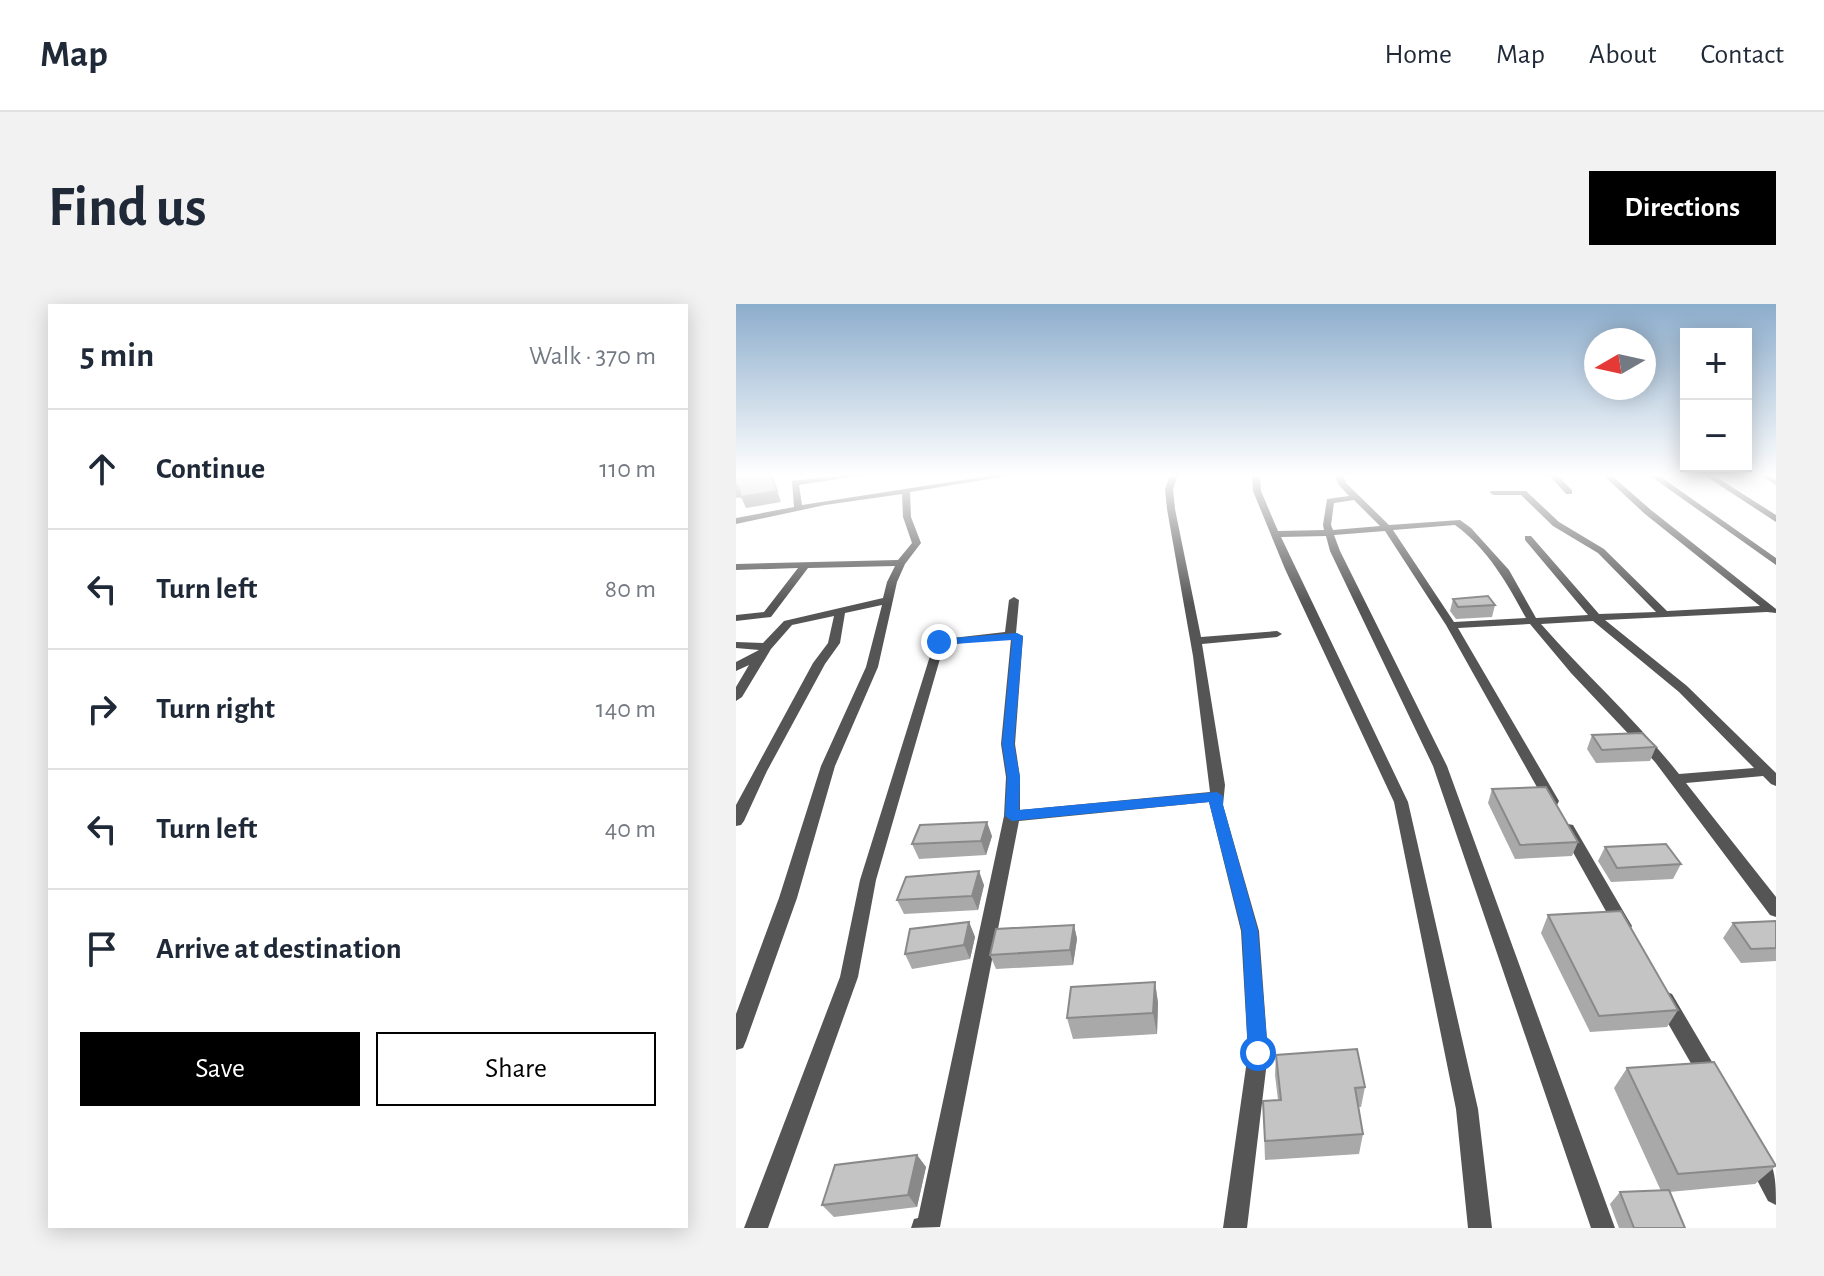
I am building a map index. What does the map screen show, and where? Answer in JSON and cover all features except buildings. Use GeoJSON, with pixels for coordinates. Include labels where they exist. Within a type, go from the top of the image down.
{"type":"FeatureCollection","features":[{"type":"Feature","properties":{"kind":"street"},"geometry":{"type":"LineString","coordinates":[[736,1041],[788,898],[828,766],[872,667],[888,600],[901,563],[917,543],[907,518]]}},
{"type":"Feature","properties":{"kind":"street"},"geometry":{"type":"LineString","coordinates":[[1173,518],[1197,641],[1218,785],[1216,805],[1250,931],[1258,1053],[1235,1228]]}},
{"type":"Feature","properties":{"kind":"street"},"geometry":{"type":"LineString","coordinates":[[1268,518],[1401,802],[1467,1109],[1480,1228]]}},
{"type":"Feature","properties":{"kind":"street"},"geometry":{"type":"LineString","coordinates":[[1328,518],[1329,533],[1380,648],[1440,766],[1603,1228]]}},
{"type":"Feature","properties":{"kind":"street"},"geometry":{"type":"LineString","coordinates":[[1377,518],[1387,528],[1451,625],[1633,944]]}},
{"type":"Feature","properties":{"kind":"street"},"geometry":{"type":"LineString","coordinates":[[1550,518],[1601,551],[1664,614]]}},
{"type":"Feature","properties":{"kind":"street"},"geometry":{"type":"LineString","coordinates":[[1659,518],[1772,611]]}},
{"type":"Feature","properties":{"kind":"street"},"geometry":{"type":"LineString","coordinates":[[1714,518],[1776,562]]}},
{"type":"Feature","properties":{"kind":"street"},"geometry":{"type":"LineString","coordinates":[[1275,534],[1329,533],[1457,522],[1468,530],[1506,572],[1533,621],[1675,779],[1776,910]]}},
{"type":"Feature","properties":{"kind":"street"},"geometry":{"type":"LineString","coordinates":[[1528,538],[1597,619],[1683,689],[1771,776]]}},
{"type":"Feature","properties":{"kind":"street"},"geometry":{"type":"LineString","coordinates":[[736,567],[901,563]]}},
{"type":"Feature","properties":{"kind":"street"},"geometry":{"type":"LineString","coordinates":[[736,618],[767,615],[805,565]]}},
{"type":"Feature","properties":{"kind":"street"},"geometry":{"type":"LineString","coordinates":[[736,697],[765,650],[788,623],[888,600]]}},
{"type":"Feature","properties":{"kind":"street"},"geometry":{"type":"LineString","coordinates":[[1007,635],[1010,635],[1014,600]]}},
{"type":"Feature","properties":{"kind":"street"},"geometry":{"type":"LineString","coordinates":[[736,821],[819,663],[834,643],[840,611]]}},
{"type":"Feature","properties":{"kind":"street"},"geometry":{"type":"LineString","coordinates":[[1451,625],[1772,611]]}},
{"type":"Feature","properties":{"kind":"street"},"geometry":{"type":"LineString","coordinates":[[1197,641],[1277,634]]}},
{"type":"Feature","properties":{"kind":"street"},"geometry":{"type":"LineString","coordinates":[[756,1228],[849,977],[868,880],[939,642],[1017,636],[1008,744],[1013,777],[1012,816],[928,1227],[923,1228]]}},
{"type":"Feature","properties":{"kind":"street"},"geometry":{"type":"LineString","coordinates":[[736,645],[765,650]]}},
{"type":"Feature","properties":{"kind":"street"},"geometry":{"type":"LineString","coordinates":[[736,667],[765,650]]}},
{"type":"Feature","properties":{"kind":"street"},"geometry":{"type":"LineString","coordinates":[[1675,779],[1771,776]]}},
{"type":"Feature","properties":{"kind":"street"},"geometry":{"type":"LineString","coordinates":[[1012,816],[1217,796]]}},
{"type":"Feature","properties":{"kind":"street"},"geometry":{"type":"LineString","coordinates":[[1657,985],[1720,1096]]}},
{"type":"Feature","properties":{"kind":"street"},"geometry":{"type":"LineString","coordinates":[[1752,1151],[1776,1193]]}},
{"type":"Feature","properties":{"kind":"route"},"geometry":{"type":"LineString","coordinates":[[939,642],[1017,636],[1008,744],[1013,777],[1012,816],[1217,796],[1216,805],[1250,931],[1258,1053]]}}]}
